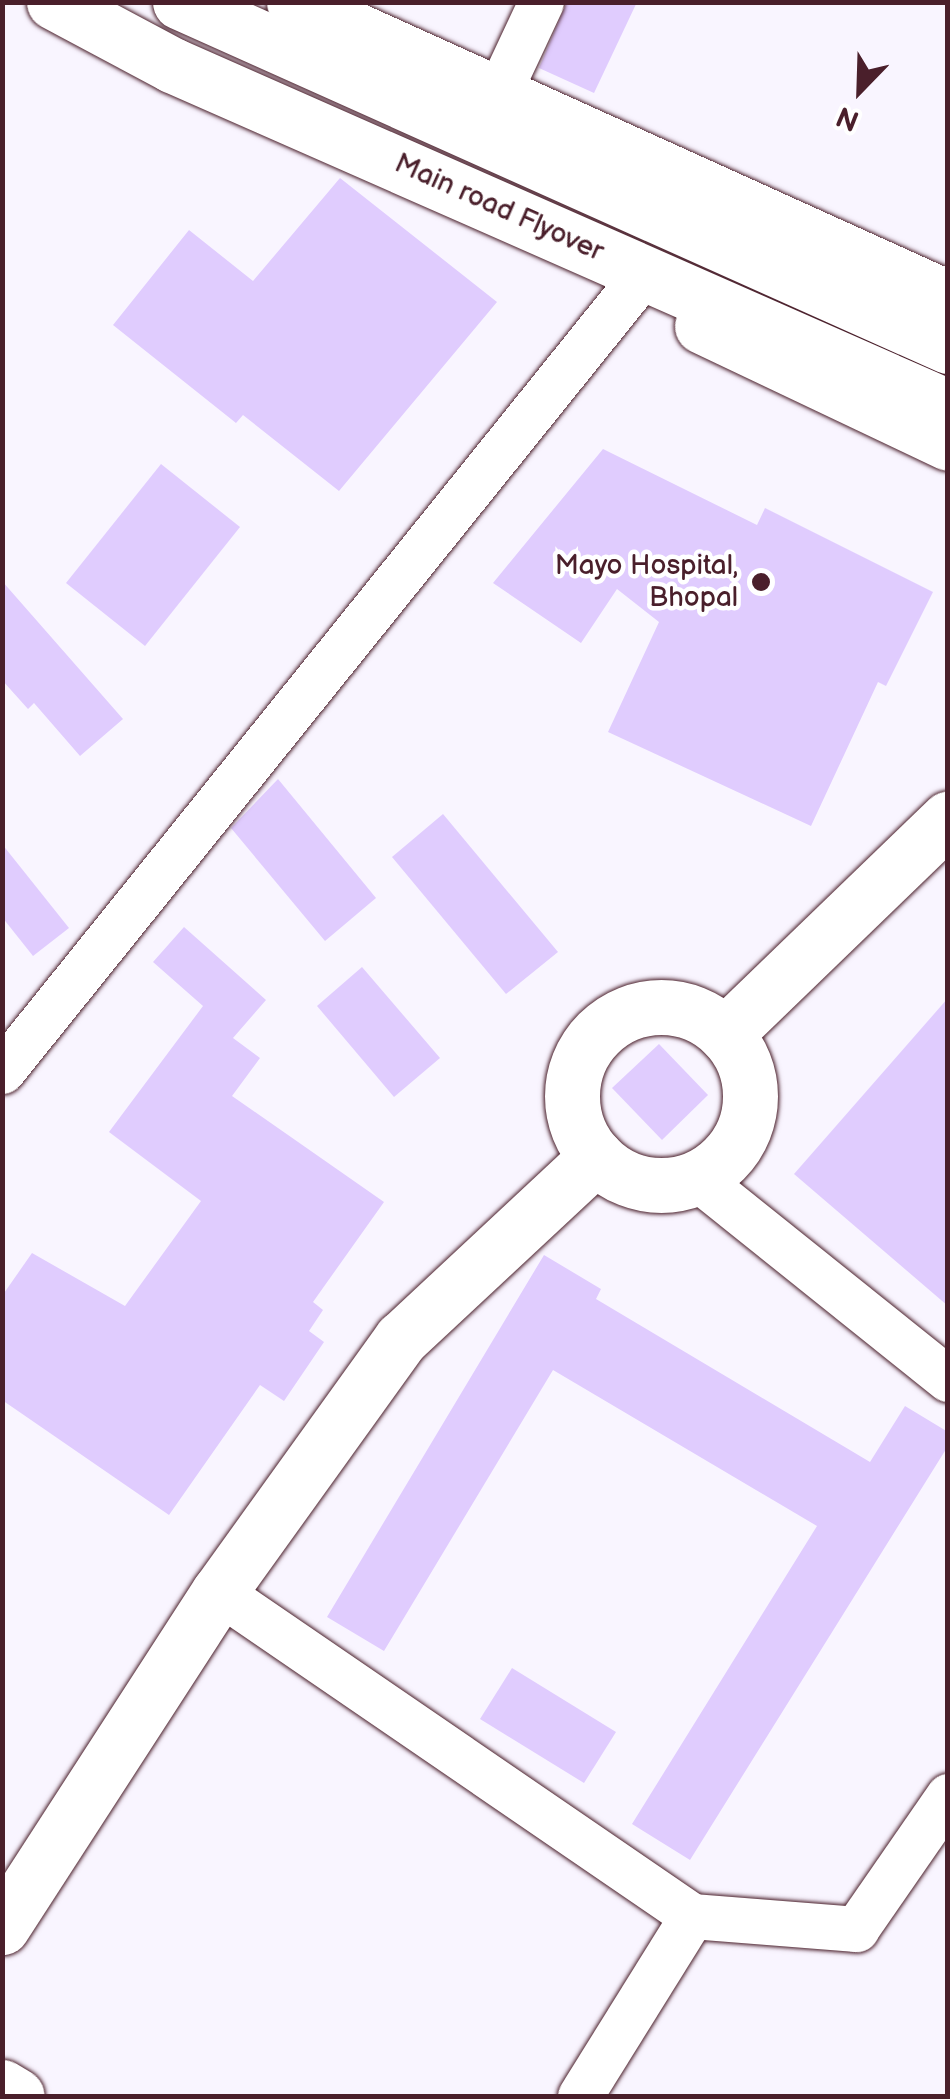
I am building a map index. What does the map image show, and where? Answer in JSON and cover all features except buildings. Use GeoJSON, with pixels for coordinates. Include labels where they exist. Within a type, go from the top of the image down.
{"type":"FeatureCollection","features":[{"type":"Feature","properties":{"kind":"street"},"geometry":{"type":"LineString","coordinates":[[46,2],[79,35],[172,92],[629,292],[948,443]]}},
{"type":"Feature","properties":{"kind":"street","name":"Main road Flyover"},"geometry":{"type":"LineString","coordinates":[[54,2],[172,65],[948,407]]}},
{"type":"Feature","properties":{"kind":"street"},"geometry":{"type":"LineString","coordinates":[[294,2],[496,98],[948,298]]}},
{"type":"Feature","properties":{"kind":"street"},"geometry":{"type":"LineString","coordinates":[[496,98],[540,2]]}},
{"type":"Feature","properties":{"kind":"street","name":"Main road Flyover"},"geometry":{"type":"LineString","coordinates":[[188,7],[948,346]]}},
{"type":"Feature","properties":{"kind":"street"},"geometry":{"type":"LineString","coordinates":[[2,1071],[629,292]]}},
{"type":"Feature","properties":{"kind":"street"},"geometry":{"type":"LineString","coordinates":[[725,1034],[948,819]]}},
{"type":"Feature","properties":{"kind":"street"},"geometry":{"type":"LineString","coordinates":[[670,1007],[700,1016],[725,1034],[750,1084],[748,1113],[720,1162],[696,1178],[643,1183],[596,1157],[579,1132],[571,1102],[574,1071],[588,1043],[610,1022],[639,1009],[670,1007]]}},
{"type":"Feature","properties":{"kind":"street"},"geometry":{"type":"LineString","coordinates":[[2,1927],[219,1592],[401,1339],[596,1157]]}},
{"type":"Feature","properties":{"kind":"street"},"geometry":{"type":"LineString","coordinates":[[696,1178],[948,1378]]}},
{"type":"Feature","properties":{"kind":"street"},"geometry":{"type":"LineString","coordinates":[[219,1592],[692,1916],[856,1929],[948,1796]]}},
{"type":"Feature","properties":{"kind":"street"},"geometry":{"type":"LineString","coordinates":[[580,2096],[692,1916]]}},
{"type":"Feature","properties":{"kind":"street"},"geometry":{"type":"LineString","coordinates":[[2,2087],[17,2096]]}},
{"type":"Feature","properties":{"kind":"place","name":"Mayo Hospital, Bhopal"},"geometry":{"type":"Point","coordinates":[761,582]}}]}
